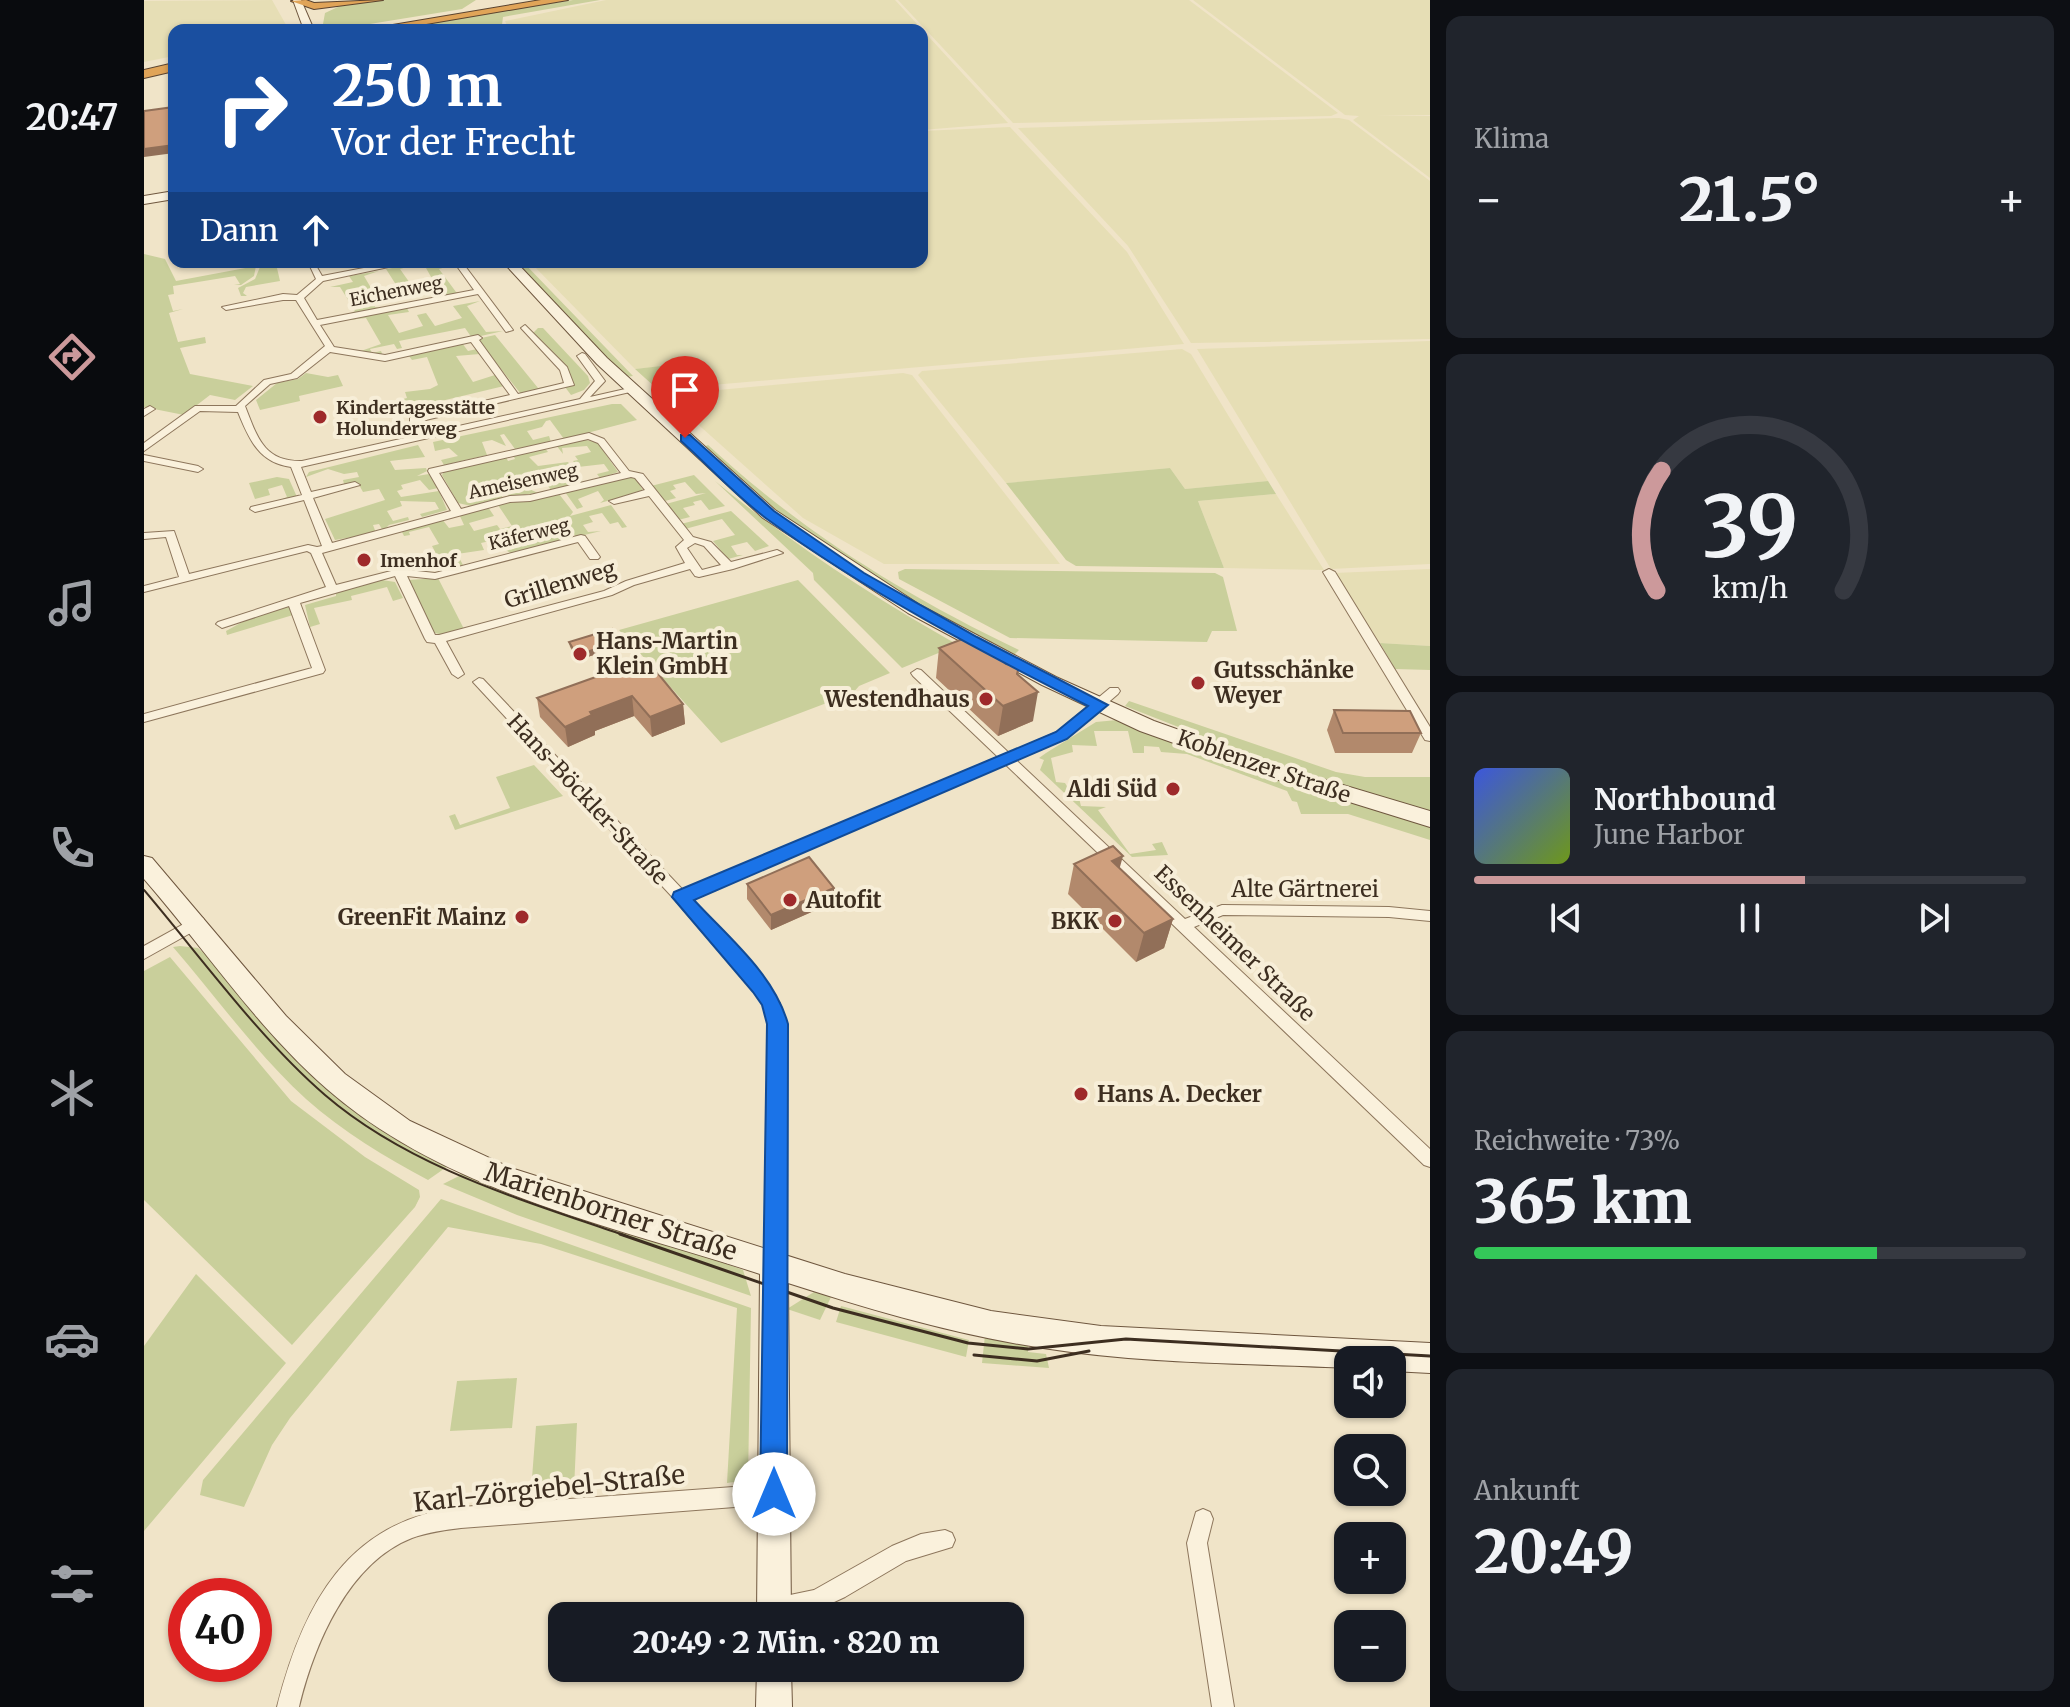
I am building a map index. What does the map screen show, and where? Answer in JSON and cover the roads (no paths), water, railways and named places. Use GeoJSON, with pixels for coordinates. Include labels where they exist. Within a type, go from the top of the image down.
{"type":"FeatureCollection","features":[{"type":"Feature","properties":{"kind":"highway"},"geometry":{"type":"LineString","coordinates":[[315,24],[319,11],[337,3],[357,0]]}},
{"type":"Feature","properties":{"kind":"highway"},"geometry":{"type":"LineString","coordinates":[[305,3],[377,0]]}},
{"type":"Feature","properties":{"kind":"highway"},"geometry":{"type":"LineString","coordinates":[[434,16],[472,7],[479,0]]}},
{"type":"Feature","properties":{"kind":"highway"},"geometry":{"type":"LineString","coordinates":[[388,24],[543,0]]}},
{"type":"Feature","properties":{"kind":"highway"},"geometry":{"type":"LineString","coordinates":[[408,24],[562,0]]}},
{"type":"Feature","properties":{"kind":"highway"},"geometry":{"type":"LineString","coordinates":[[144,75],[168,68]]}},
{"type":"Feature","properties":{"kind":"highway"},"geometry":{"type":"LineString","coordinates":[[144,75],[168,78]]}},
{"type":"Feature","properties":{"kind":"main road"},"geometry":{"type":"LineString","coordinates":[[305,3],[313,24]]}},
{"type":"Feature","properties":{"kind":"main road"},"geometry":{"type":"LineString","coordinates":[[144,200],[168,196]]}},
{"type":"Feature","properties":{"kind":"main road"},"geometry":{"type":"LineString","coordinates":[[501,268],[582,356],[627,392]]}},
{"type":"Feature","properties":{"kind":"main road"},"geometry":{"type":"LineString","coordinates":[[514,268],[627,392],[690,453],[726,476],[790,529],[903,603],[1107,698]]}},
{"type":"Feature","properties":{"kind":"main road","name":"Koblenzer Straße"},"geometry":{"type":"LineString","coordinates":[[1107,698],[1202,747],[1430,819]]}},
{"type":"Feature","properties":{"kind":"main road","name":"Marienborner Straße"},"geometry":{"type":"LineString","coordinates":[[144,864],[198,922],[312,1061],[346,1091],[395,1125],[442,1152],[513,1181],[838,1287],[939,1314],[1083,1340],[1430,1358]]}},
{"type":"Feature","properties":{"kind":"main road","name":"Hans-Böckler-Straße"},"geometry":{"type":"LineString","coordinates":[[774,1264],[774,1602]]}},
{"type":"Feature","properties":{"kind":"main road"},"geometry":{"type":"LineString","coordinates":[[774,1682],[774,1707]]}},
{"type":"Feature","properties":{"kind":"street"},"geometry":{"type":"LineString","coordinates":[[314,268],[320,279]]}},
{"type":"Feature","properties":{"kind":"street"},"geometry":{"type":"LineString","coordinates":[[299,298],[320,279],[377,268]]}},
{"type":"Feature","properties":{"kind":"street"},"geometry":{"type":"LineString","coordinates":[[463,268],[509,330]]}},
{"type":"Feature","properties":{"kind":"street","name":"Eichenweg"},"geometry":{"type":"LineString","coordinates":[[316,323],[480,291]]}},
{"type":"Feature","properties":{"kind":"street"},"geometry":{"type":"LineString","coordinates":[[226,307],[287,296],[299,298],[329,349]]}},
{"type":"Feature","properties":{"kind":"street"},"geometry":{"type":"LineString","coordinates":[[413,420],[569,385],[564,369],[525,328]]}},
{"type":"Feature","properties":{"kind":"street"},"geometry":{"type":"LineString","coordinates":[[516,397],[475,338],[385,358],[329,349],[294,376],[267,382],[242,402],[242,409],[262,455],[291,465],[627,392]]}},
{"type":"Feature","properties":{"kind":"street"},"geometry":{"type":"LineString","coordinates":[[579,401],[600,381],[582,356]]}},
{"type":"Feature","properties":{"kind":"street"},"geometry":{"type":"LineString","coordinates":[[144,448],[198,408],[242,409]]}},
{"type":"Feature","properties":{"kind":"street"},"geometry":{"type":"LineString","coordinates":[[457,512],[433,471],[589,436],[601,441],[627,475],[639,476],[690,541]]}},
{"type":"Feature","properties":{"kind":"street"},"geometry":{"type":"LineString","coordinates":[[144,458],[198,469]]}},
{"type":"Feature","properties":{"kind":"street"},"geometry":{"type":"LineString","coordinates":[[291,465],[322,527],[322,549],[332,589]]}},
{"type":"Feature","properties":{"kind":"street","name":"Ameisenweg"},"geometry":{"type":"LineString","coordinates":[[144,589],[308,548],[322,549],[457,512],[627,475]]}},
{"type":"Feature","properties":{"kind":"street"},"geometry":{"type":"LineString","coordinates":[[255,509],[355,485]]}},
{"type":"Feature","properties":{"kind":"street"},"geometry":{"type":"LineString","coordinates":[[614,501],[651,492]]}},
{"type":"Feature","properties":{"kind":"street"},"geometry":{"type":"LineString","coordinates":[[144,536],[170,533],[185,578]]}},
{"type":"Feature","properties":{"kind":"street","name":"Käferweg"},"geometry":{"type":"LineString","coordinates":[[399,572],[435,576],[581,538],[594,557]]}},
{"type":"Feature","properties":{"kind":"street"},"geometry":{"type":"LineString","coordinates":[[692,565],[681,547],[690,541],[709,543],[729,567]]}},
{"type":"Feature","properties":{"kind":"street","name":"Grillenweg"},"geometry":{"type":"LineString","coordinates":[[439,639],[608,593],[630,583],[692,565],[699,574],[777,553]]}},
{"type":"Feature","properties":{"kind":"street"},"geometry":{"type":"LineString","coordinates":[[222,624],[332,589],[399,572],[431,639],[439,639],[458,674]]}},
{"type":"Feature","properties":{"kind":"street"},"geometry":{"type":"LineString","coordinates":[[1329,572],[1430,737]]}},
{"type":"Feature","properties":{"kind":"street"},"geometry":{"type":"LineString","coordinates":[[144,718],[319,670],[294,603]]}},
{"type":"Feature","properties":{"kind":"street","name":"Essenheimer Straße"},"geometry":{"type":"LineString","coordinates":[[917,673],[1430,1160]]}},
{"type":"Feature","properties":{"kind":"street","name":"Hans-Böckler-Straße"},"geometry":{"type":"LineString","coordinates":[[479,682],[681,897],[772,1003],[778,1024],[774,1264]]}},
{"type":"Feature","properties":{"kind":"street"},"geometry":{"type":"LineString","coordinates":[[681,897],[1062,735],[1107,698]]}},
{"type":"Feature","properties":{"kind":"street","name":"Alte Gärtnerei"},"geometry":{"type":"LineString","coordinates":[[1183,926],[1222,910],[1389,912],[1430,916]]}},
{"type":"Feature","properties":{"kind":"street"},"geometry":{"type":"LineString","coordinates":[[146,949],[198,922]]}},
{"type":"Feature","properties":{"kind":"street","name":"Karl-Zörgiebel-Straße"},"geometry":{"type":"LineString","coordinates":[[288,1707],[303,1652],[330,1600],[347,1575],[373,1550],[402,1531],[456,1520],[774,1494]]}},
{"type":"Feature","properties":{"kind":"street"},"geometry":{"type":"LineString","coordinates":[[1203,1519],[1197,1543],[1223,1707]]}},
{"type":"Feature","properties":{"kind":"street","name":"Hans-Böckler-Straße"},"geometry":{"type":"LineString","coordinates":[[811,1602],[888,1556],[929,1541],[945,1540]]}},
{"type":"Feature","properties":{"kind":"tram line"},"geometry":{"type":"LineString","coordinates":[[144,890],[277,1049],[325,1095],[358,1121],[393,1143],[469,1179],[626,1236]]}},
{"type":"Feature","properties":{"kind":"tram line"},"geometry":{"type":"LineString","coordinates":[[620,1234],[833,1308],[968,1343],[1028,1349],[1126,1339],[1430,1356]]}},
{"type":"Feature","properties":{"kind":"tram line"},"geometry":{"type":"LineString","coordinates":[[974,1355],[1037,1361],[1089,1351]]}},
{"type":"Feature","properties":{"kind":"place","name":"Kindertagesstätte Holunderweg"},"geometry":{"type":"Point","coordinates":[320,417]}},
{"type":"Feature","properties":{"kind":"place","name":"Imenhof"},"geometry":{"type":"Point","coordinates":[364,560]}},
{"type":"Feature","properties":{"kind":"place","name":"Hans-Martin Klein GmbH"},"geometry":{"type":"Point","coordinates":[580,654]}},
{"type":"Feature","properties":{"kind":"place","name":"Gutsschänke Weyer"},"geometry":{"type":"Point","coordinates":[1198,683]}},
{"type":"Feature","properties":{"kind":"place","name":"Westendhaus"},"geometry":{"type":"Point","coordinates":[986,699]}},
{"type":"Feature","properties":{"kind":"place","name":"Aldi Süd"},"geometry":{"type":"Point","coordinates":[1173,789]}},
{"type":"Feature","properties":{"kind":"place","name":"Autofit"},"geometry":{"type":"Point","coordinates":[790,900]}},
{"type":"Feature","properties":{"kind":"place","name":"GreenFit Mainz"},"geometry":{"type":"Point","coordinates":[522,917]}},
{"type":"Feature","properties":{"kind":"place","name":"BKK"},"geometry":{"type":"Point","coordinates":[1115,921]}},
{"type":"Feature","properties":{"kind":"place","name":"Hans A. Decker"},"geometry":{"type":"Point","coordinates":[1081,1094]}}]}
